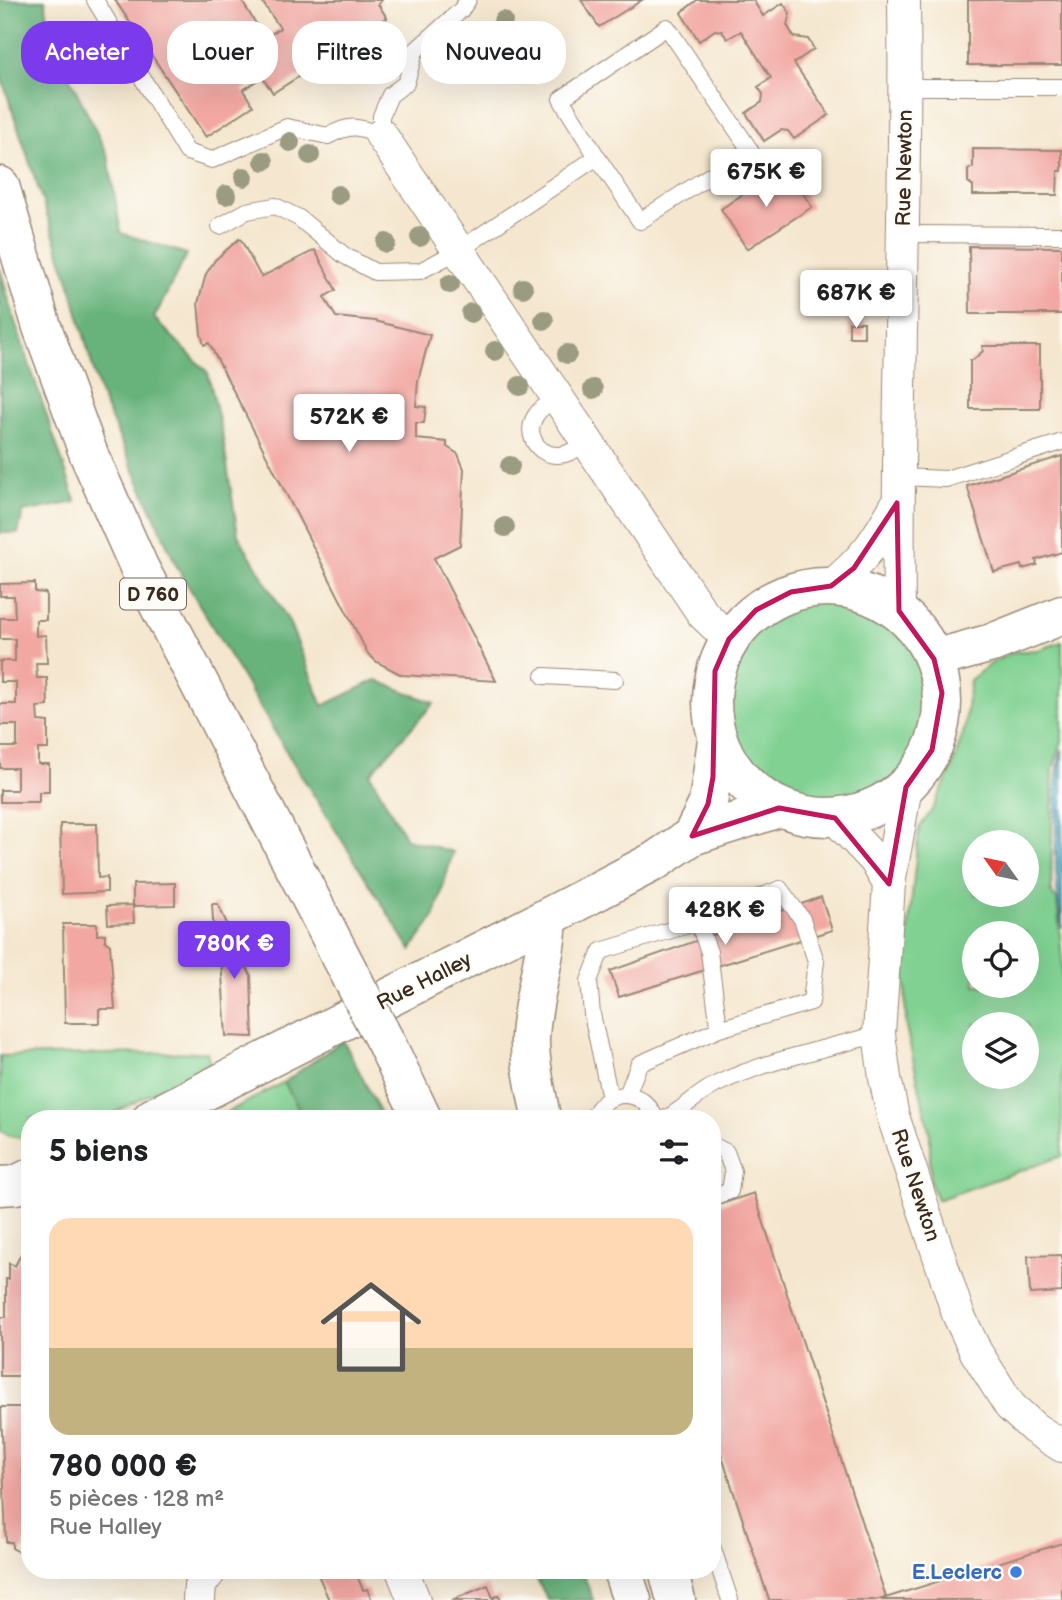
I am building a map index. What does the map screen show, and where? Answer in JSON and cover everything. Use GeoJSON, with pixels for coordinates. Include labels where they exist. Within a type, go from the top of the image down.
{"type":"FeatureCollection","features":[{"type":"Feature","properties":{"kind":"street","name":"Rue Newton"},"geometry":{"type":"LineString","coordinates":[[899,611],[904,0]]}},
{"type":"Feature","properties":{"kind":"street"},"geometry":{"type":"LineString","coordinates":[[381,135],[703,614],[729,639]]}},
{"type":"Feature","properties":{"kind":"street","name":"D 760"},"geometry":{"type":"LineString","coordinates":[[0,186],[42,327],[89,455],[139,567],[418,1110]]}},
{"type":"Feature","properties":{"kind":"street","name":"Rue Newton"},"geometry":{"type":"LineString","coordinates":[[831,586],[854,568],[871,549],[898,490]]}},
{"type":"Feature","properties":{"kind":"street"},"geometry":{"type":"LineString","coordinates":[[692,836],[708,804],[716,740],[711,706],[715,671],[729,639],[756,610],[792,592],[831,586],[867,593],[899,611],[920,633],[934,659],[942,693],[940,728],[932,750],[921,770],[906,787],[873,808],[835,818],[806,817],[779,808],[752,791],[731,768],[716,740]]}},
{"type":"Feature","properties":{"kind":"street"},"geometry":{"type":"LineString","coordinates":[[934,659],[992,643],[1062,615]]}},
{"type":"Feature","properties":{"kind":"street","name":"Rue Newton"},"geometry":{"type":"LineString","coordinates":[[906,787],[889,884],[879,1034],[893,1116],[967,1334],[1010,1406],[1034,1429],[1062,1446]]}},
{"type":"Feature","properties":{"kind":"street","name":"Rue Halley"},"geometry":{"type":"LineString","coordinates":[[168,1110],[548,917],[655,860],[692,836],[779,808]]}},
{"type":"Feature","properties":{"kind":"street"},"geometry":{"type":"LineString","coordinates":[[835,818],[875,860],[889,884]]}},
{"type":"Feature","properties":{"kind":"street"},"geometry":{"type":"LineString","coordinates":[[540,1110],[530,1040],[547,940],[548,917]]}},
{"type":"Feature","properties":{"kind":"street"},"geometry":{"type":"LineString","coordinates":[[0,1186],[21,1182]]}},
{"type":"Feature","properties":{"kind":"street"},"geometry":{"type":"LineString","coordinates":[[199,1600],[200,1585],[204,1579]]}},
{"type":"Feature","properties":{"kind":"street"},"geometry":{"type":"LineString","coordinates":[[406,1579],[414,1600]]}},
{"type":"Feature","properties":{"kind":"street"},"geometry":{"type":"LineString","coordinates":[[625,1579],[632,1600]]}},
{"type":"Feature","properties":{"kind":"lane"},"geometry":{"type":"LineString","coordinates":[[95,0],[187,152],[212,160],[287,127],[328,136],[345,127],[363,128],[381,135],[381,116],[390,95],[406,83],[415,51],[461,10],[468,0]]}},
{"type":"Feature","properties":{"kind":"lane"},"geometry":{"type":"LineString","coordinates":[[667,27],[750,150],[640,221],[597,157],[561,99],[667,27]]}},
{"type":"Feature","properties":{"kind":"lane"},"geometry":{"type":"LineString","coordinates":[[905,87],[1062,87]]}},
{"type":"Feature","properties":{"kind":"lane"},"geometry":{"type":"LineString","coordinates":[[220,226],[247,211],[275,205],[299,218],[345,256],[374,272],[420,271],[458,251],[597,157]]}},
{"type":"Feature","properties":{"kind":"lane"},"geometry":{"type":"LineString","coordinates":[[903,234],[1062,235]]}},
{"type":"Feature","properties":{"kind":"lane"},"geometry":{"type":"LineString","coordinates":[[557,398],[537,412],[533,420],[531,428],[535,443],[541,450],[556,456],[586,442]]}},
{"type":"Feature","properties":{"kind":"lane"},"geometry":{"type":"LineString","coordinates":[[898,490],[946,479],[1062,442]]}},
{"type":"Feature","properties":{"kind":"lane"},"geometry":{"type":"LineString","coordinates":[[544,676],[615,680]]}},
{"type":"Feature","properties":{"kind":"lane"},"geometry":{"type":"LineString","coordinates":[[596,1110],[618,1097],[639,1064],[719,1029],[811,1002],[816,961],[802,919],[780,889],[698,922],[601,951],[589,981],[592,1014],[618,1097]]}},
{"type":"Feature","properties":{"kind":"lane"},"geometry":{"type":"LineString","coordinates":[[698,922],[709,952],[719,1029]]}},
{"type":"Feature","properties":{"kind":"lane"},"geometry":{"type":"LineString","coordinates":[[678,1110],[719,1083],[800,1055],[879,1034]]}},
{"type":"Feature","properties":{"kind":"lane"},"geometry":{"type":"LineString","coordinates":[[618,1097],[643,1100],[651,1110]]}},
{"type":"Feature","properties":{"kind":"lane"},"geometry":{"type":"LineString","coordinates":[[721,1150],[726,1152],[733,1171],[730,1191],[721,1194]]}},
{"type":"Feature","properties":{"kind":"lane"},"geometry":{"type":"LineString","coordinates":[[721,1573],[730,1600]]}},
{"type":"Feature","properties":{"kind":"highlighted area"},"geometry":{"type":"Polygon","coordinates":[[[897,503],[899,611],[934,659],[942,693],[932,750],[906,787],[889,884],[835,818],[779,808],[692,836],[708,804],[713,777],[715,671],[729,639],[756,610],[791,592],[831,586],[854,568],[897,503]]]}},
{"type":"Feature","properties":{"kind":"green space"},"geometry":{"type":"Polygon","coordinates":[[[0,0],[45,0],[49,21],[21,21],[21,84],[73,84],[108,156],[121,233],[187,254],[154,318],[208,373],[222,433],[238,535],[289,622],[323,706],[376,680],[434,703],[370,774],[406,839],[453,852],[435,915],[411,950],[289,756],[177,567],[100,394],[70,284],[0,73],[0,0]]]}},
{"type":"Feature","properties":{"kind":"green space"},"geometry":{"type":"Polygon","coordinates":[[[0,268],[13,316],[76,502],[23,512],[18,533],[0,533],[0,268]]]}},
{"type":"Feature","properties":{"kind":"green space"},"geometry":{"type":"Polygon","coordinates":[[[826,598],[865,606],[883,615],[898,628],[911,643],[920,661],[928,700],[920,739],[911,757],[898,772],[883,785],[865,794],[826,802],[787,794],[769,785],[754,772],[741,757],[732,739],[724,700],[732,661],[741,643],[754,628],[769,615],[787,606],[826,598]]]}},
{"type":"Feature","properties":{"kind":"green space"},"geometry":{"type":"Polygon","coordinates":[[[1062,642],[1062,741],[1053,769],[1051,892],[1057,900],[1062,960],[1062,1156],[937,1200],[930,1181],[930,1135],[906,1027],[905,963],[919,828],[932,810],[952,769],[965,726],[970,680],[993,662],[1013,652],[1038,650],[1062,642]]]}},
{"type":"Feature","properties":{"kind":"green space"},"geometry":{"type":"Polygon","coordinates":[[[343,1040],[379,1110],[300,1110],[284,1082],[343,1040]]]}},
{"type":"Feature","properties":{"kind":"green space"},"geometry":{"type":"Polygon","coordinates":[[[207,1052],[210,1063],[119,1110],[21,1110],[21,1138],[9,1136],[0,1130],[0,1056],[207,1052]]]}},
{"type":"Feature","properties":{"kind":"green space"},"geometry":{"type":"Polygon","coordinates":[[[284,1082],[300,1110],[232,1110],[284,1082]]]}},
{"type":"Feature","properties":{"kind":"green space"},"geometry":{"type":"Polygon","coordinates":[[[537,1579],[585,1579],[593,1600],[548,1600],[537,1579]]]}},
{"type":"Feature","properties":{"kind":"water"},"geometry":{"type":"Polygon","coordinates":[[[1062,749],[1062,929],[1057,877],[1056,806],[1062,749]]]}},
{"type":"Feature","properties":{"kind":"building"},"geometry":{"type":"Polygon","coordinates":[[[115,0],[241,0],[254,21],[167,21],[167,78],[153,57],[153,21],[129,21],[115,0]]]}},
{"type":"Feature","properties":{"kind":"building"},"geometry":{"type":"Polygon","coordinates":[[[261,0],[382,0],[378,4],[387,18],[382,21],[292,21],[292,81],[273,93],[267,84],[278,84],[280,28],[278,21],[275,21],[261,0]]]}},
{"type":"Feature","properties":{"kind":"building"},"geometry":{"type":"Polygon","coordinates":[[[581,0],[642,0],[599,27],[581,0]]]}},
{"type":"Feature","properties":{"kind":"building"},"geometry":{"type":"Polygon","coordinates":[[[697,0],[753,0],[763,16],[783,3],[790,13],[787,25],[794,37],[808,39],[814,49],[794,63],[829,115],[794,139],[788,131],[781,130],[764,141],[746,113],[762,102],[763,94],[758,87],[771,78],[741,31],[727,39],[722,31],[715,30],[699,41],[681,13],[697,0]]]}},
{"type":"Feature","properties":{"kind":"building"},"geometry":{"type":"Polygon","coordinates":[[[968,0],[1062,0],[1062,65],[968,65],[968,0]]]}},
{"type":"Feature","properties":{"kind":"building"},"geometry":{"type":"Polygon","coordinates":[[[171,84],[252,84],[243,90],[253,106],[206,137],[171,84]]]}},
{"type":"Feature","properties":{"kind":"building"},"geometry":{"type":"Polygon","coordinates":[[[973,149],[1062,150],[1062,171],[1058,171],[1057,195],[973,195],[973,186],[968,182],[968,170],[973,167],[973,149]]]}},
{"type":"Feature","properties":{"kind":"building"},"geometry":{"type":"Polygon","coordinates":[[[787,169],[812,207],[747,249],[721,209],[764,180],[773,193],[777,191],[770,180],[787,169]]]}},
{"type":"Feature","properties":{"kind":"building"},"geometry":{"type":"Polygon","coordinates":[[[239,239],[261,277],[315,250],[336,290],[324,297],[336,317],[375,321],[430,335],[418,381],[416,406],[426,407],[424,423],[416,423],[416,439],[447,442],[447,447],[458,454],[464,469],[460,545],[434,558],[496,681],[402,675],[368,654],[209,343],[204,345],[198,303],[206,274],[215,260],[239,239]]]}},
{"type":"Feature","properties":{"kind":"building"},"geometry":{"type":"Polygon","coordinates":[[[969,246],[1062,247],[1062,314],[970,314],[969,246]]]}},
{"type":"Feature","properties":{"kind":"building"},"geometry":{"type":"Polygon","coordinates":[[[849,322],[864,322],[864,337],[849,337],[849,322]]]}},
{"type":"Feature","properties":{"kind":"building"},"geometry":{"type":"Polygon","coordinates":[[[982,346],[1040,346],[1040,409],[970,409],[970,360],[983,351],[982,346]]]}},
{"type":"Feature","properties":{"kind":"building"},"geometry":{"type":"Polygon","coordinates":[[[1062,456],[1062,552],[1036,560],[1037,565],[1022,569],[1021,565],[994,572],[967,486],[1062,456]]]}},
{"type":"Feature","properties":{"kind":"building"},"geometry":{"type":"Polygon","coordinates":[[[35,583],[35,592],[46,593],[46,620],[36,620],[36,636],[46,635],[47,663],[36,663],[37,678],[47,678],[48,706],[37,707],[38,721],[48,722],[48,749],[38,749],[38,764],[49,764],[49,792],[39,792],[39,802],[0,802],[0,790],[17,790],[17,768],[0,768],[0,747],[17,747],[17,725],[0,725],[0,704],[16,704],[16,682],[0,682],[0,661],[15,661],[15,639],[0,639],[0,618],[15,618],[14,596],[0,596],[0,584],[35,583]]]}},
{"type":"Feature","properties":{"kind":"building"},"geometry":{"type":"Polygon","coordinates":[[[60,824],[97,824],[98,878],[107,877],[107,892],[62,894],[60,824]]]}},
{"type":"Feature","properties":{"kind":"building"},"geometry":{"type":"Polygon","coordinates":[[[175,883],[175,905],[133,906],[133,884],[175,883]]]}},
{"type":"Feature","properties":{"kind":"building"},"geometry":{"type":"Polygon","coordinates":[[[821,897],[832,930],[619,997],[610,971],[821,897]]]}},
{"type":"Feature","properties":{"kind":"building"},"geometry":{"type":"Polygon","coordinates":[[[212,904],[218,904],[251,976],[253,1037],[226,1036],[220,943],[219,936],[214,936],[212,904]]]}},
{"type":"Feature","properties":{"kind":"building"},"geometry":{"type":"Polygon","coordinates":[[[133,905],[134,923],[108,924],[107,906],[133,905]]]}},
{"type":"Feature","properties":{"kind":"building"},"geometry":{"type":"Polygon","coordinates":[[[63,924],[97,924],[97,935],[105,934],[105,941],[110,945],[115,1009],[99,1009],[99,1023],[65,1023],[63,924]]]}},
{"type":"Feature","properties":{"kind":"building"},"geometry":{"type":"Polygon","coordinates":[[[754,1193],[886,1597],[875,1600],[769,1600],[721,1453],[721,1204],[754,1193]]]}},
{"type":"Feature","properties":{"kind":"building"},"geometry":{"type":"Polygon","coordinates":[[[21,1254],[21,1376],[0,1376],[0,1317],[6,1317],[6,1279],[9,1279],[9,1263],[15,1266],[21,1254]]]}},
{"type":"Feature","properties":{"kind":"building"},"geometry":{"type":"Polygon","coordinates":[[[1062,1255],[1062,1292],[1030,1294],[1028,1256],[1062,1255]]]}},
{"type":"Feature","properties":{"kind":"building"},"geometry":{"type":"Polygon","coordinates":[[[1,1407],[21,1407],[21,1551],[12,1548],[12,1542],[6,1542],[1,1407]]]}},
{"type":"Feature","properties":{"kind":"building","name":"E.Leclerc"},"geometry":{"type":"Polygon","coordinates":[[[1062,1543],[1062,1600],[882,1600],[882,1599],[1062,1543]]]}},
{"type":"Feature","properties":{"kind":"building"},"geometry":{"type":"Polygon","coordinates":[[[320,1579],[358,1579],[372,1600],[329,1600],[320,1579]]]}},
{"type":"Feature","properties":{"kind":"building"},"geometry":{"type":"Polygon","coordinates":[[[488,1585],[493,1598],[499,1595],[501,1600],[452,1600],[488,1585]]]}},
{"type":"Feature","properties":{"kind":"place","name":"E.Leclerc"},"geometry":{"type":"Point","coordinates":[1016,1572]}}]}
